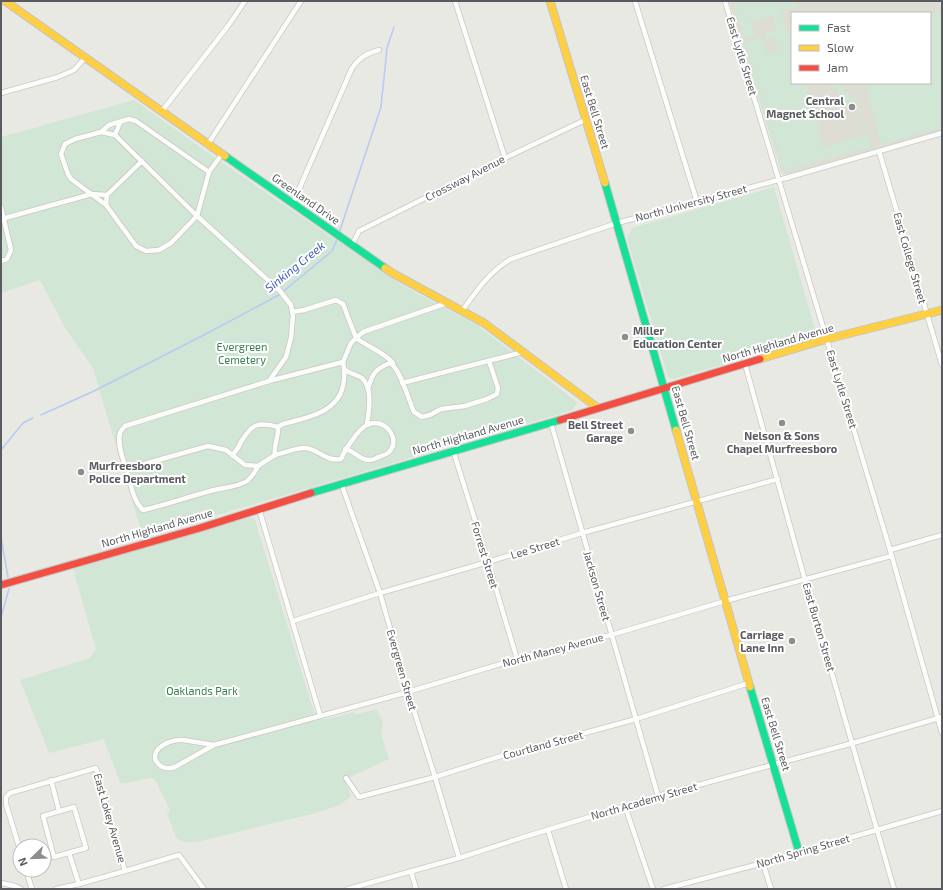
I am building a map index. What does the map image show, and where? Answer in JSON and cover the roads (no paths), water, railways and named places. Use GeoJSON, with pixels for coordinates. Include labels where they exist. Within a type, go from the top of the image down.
{"type":"FeatureCollection","features":[{"type":"Feature","properties":{"kind":"street","name":"Greenland Drive"},"geometry":{"type":"LineString","coordinates":[[5,1],[394,274],[484,323],[598,408]]}},
{"type":"Feature","properties":{"kind":"street"},"geometry":{"type":"LineString","coordinates":[[162,111],[228,26],[244,1]]}},
{"type":"Feature","properties":{"kind":"street"},"geometry":{"type":"LineString","coordinates":[[208,144],[301,1]]}},
{"type":"Feature","properties":{"kind":"street"},"geometry":{"type":"LineString","coordinates":[[455,1],[505,158]]}},
{"type":"Feature","properties":{"kind":"street","name":"East Bell Street"},"geometry":{"type":"LineString","coordinates":[[550,1],[617,223],[748,683],[800,852]]}},
{"type":"Feature","properties":{"kind":"street"},"geometry":{"type":"LineString","coordinates":[[635,1],[697,202]]}},
{"type":"Feature","properties":{"kind":"street","name":"East Lytle Street"},"geometry":{"type":"LineString","coordinates":[[725,1],[780,179],[892,556],[940,718],[942,733]]}},
{"type":"Feature","properties":{"kind":"street"},"geometry":{"type":"LineString","coordinates":[[293,203],[352,68],[359,58],[379,50]]}},
{"type":"Feature","properties":{"kind":"street"},"geometry":{"type":"LineString","coordinates":[[1,93],[58,78],[74,70],[86,57]]}},
{"type":"Feature","properties":{"kind":"street"},"geometry":{"type":"LineString","coordinates":[[209,172],[136,121],[129,119],[120,123],[109,125],[101,132],[75,139],[65,144],[61,154],[68,174],[72,179],[106,205],[136,246],[146,251],[159,250],[171,243],[197,216],[209,172],[222,154]]}},
{"type":"Feature","properties":{"kind":"street","name":"Crossway Avenue"},"geometry":{"type":"LineString","coordinates":[[352,245],[359,231],[585,120]]}},
{"type":"Feature","properties":{"kind":"street"},"geometry":{"type":"LineString","coordinates":[[115,135],[120,123]]}},
{"type":"Feature","properties":{"kind":"street"},"geometry":{"type":"LineString","coordinates":[[101,132],[115,135],[197,216],[281,293],[290,305],[293,316],[291,338],[286,357],[269,381]]}},
{"type":"Feature","properties":{"kind":"street","name":"North University Street"},"geometry":{"type":"LineString","coordinates":[[462,311],[489,275],[499,266],[511,259],[617,223],[942,133]]}},
{"type":"Feature","properties":{"kind":"street","name":"East College Street"},"geometry":{"type":"LineString","coordinates":[[879,151],[942,366]]}},
{"type":"Feature","properties":{"kind":"street"},"geometry":{"type":"LineString","coordinates":[[106,205],[106,195],[142,161]]}},
{"type":"Feature","properties":{"kind":"street"},"geometry":{"type":"LineString","coordinates":[[5,218],[92,194],[106,195]]}},
{"type":"Feature","properties":{"kind":"street"},"geometry":{"type":"LineString","coordinates":[[1,207],[5,218],[11,250],[7,259],[1,261]]}},
{"type":"Feature","properties":{"kind":"street"},"geometry":{"type":"LineString","coordinates":[[292,312],[304,310],[336,300],[343,304],[356,338],[388,357],[394,365],[414,412],[422,417],[430,415],[441,409],[464,406],[488,399],[497,394],[498,388],[489,361]]}},
{"type":"Feature","properties":{"kind":"street"},"geometry":{"type":"LineString","coordinates":[[232,455],[236,452],[247,433],[254,425],[265,424],[278,427],[283,424],[323,412],[331,406],[339,398],[343,389],[345,370],[343,362],[350,343],[363,332],[447,303]]}},
{"type":"Feature","properties":{"kind":"street","name":"North Highland Avenue"},"geometry":{"type":"LineString","coordinates":[[1,585],[452,450],[551,423],[827,339],[942,310]]}},
{"type":"Feature","properties":{"kind":"street"},"geometry":{"type":"LineString","coordinates":[[402,383],[523,352]]}},
{"type":"Feature","properties":{"kind":"street"},"geometry":{"type":"LineString","coordinates":[[343,362],[269,381],[125,426],[120,433],[119,443],[138,506],[143,510],[239,484],[247,481],[255,473],[258,466],[275,455],[304,448],[313,450],[334,460],[340,459],[345,449],[368,424],[368,389],[364,380],[356,374],[349,373],[345,370]]}},
{"type":"Feature","properties":{"kind":"street"},"geometry":{"type":"LineString","coordinates":[[368,389],[371,378],[378,368],[390,363],[394,365]]}},
{"type":"Feature","properties":{"kind":"street","name":"East Burton Street"},"geometry":{"type":"LineString","coordinates":[[745,364],[805,580],[894,889]]}},
{"type":"Feature","properties":{"kind":"street"},"geometry":{"type":"LineString","coordinates":[[364,380],[371,378]]}},
{"type":"Feature","properties":{"kind":"street"},"geometry":{"type":"LineString","coordinates":[[345,449],[350,450],[361,458],[370,460],[387,453],[393,445],[393,436],[388,428],[378,423],[368,424]]}},
{"type":"Feature","properties":{"kind":"street","name":"Jackson Street"},"geometry":{"type":"LineString","coordinates":[[551,423],[658,796]]}},
{"type":"Feature","properties":{"kind":"street"},"geometry":{"type":"LineString","coordinates":[[275,455],[274,450],[277,442],[278,427]]}},
{"type":"Feature","properties":{"kind":"street"},"geometry":{"type":"LineString","coordinates":[[126,469],[208,446],[226,450],[245,465],[258,466]]}},
{"type":"Feature","properties":{"kind":"street","name":"Forrest Street"},"geometry":{"type":"LineString","coordinates":[[452,450],[488,562],[516,659]]}},
{"type":"Feature","properties":{"kind":"street","name":"Lee Street"},"geometry":{"type":"LineString","coordinates":[[293,621],[380,592],[488,562],[582,533],[778,479]]}},
{"type":"Feature","properties":{"kind":"street","name":"Evergreen Street"},"geometry":{"type":"LineString","coordinates":[[341,483],[380,592],[408,692],[435,777],[458,858]]}},
{"type":"Feature","properties":{"kind":"street"},"geometry":{"type":"LineString","coordinates":[[259,509],[320,715]]}},
{"type":"Feature","properties":{"kind":"street"},"geometry":{"type":"LineString","coordinates":[[890,550],[942,535]]}},
{"type":"Feature","properties":{"kind":"street","name":"North Maney Avenue"},"geometry":{"type":"LineString","coordinates":[[214,745],[408,692],[516,659],[611,635],[725,601],[892,556]]}},
{"type":"Feature","properties":{"kind":"street","name":"Courtland Street"},"geometry":{"type":"LineString","coordinates":[[346,778],[359,797],[435,777],[501,756],[636,719],[748,683]]}},
{"type":"Feature","properties":{"kind":"street","name":"North Academy Street"},"geometry":{"type":"LineString","coordinates":[[348,889],[458,858],[658,796],[853,744],[940,718]]}},
{"type":"Feature","properties":{"kind":"street"},"geometry":{"type":"LineString","coordinates":[[174,740],[214,745],[169,769],[160,766],[154,758],[154,754],[160,748],[174,740]]}},
{"type":"Feature","properties":{"kind":"street","name":"East Lokey Avenue"},"geometry":{"type":"LineString","coordinates":[[16,838],[6,804],[6,797],[10,793],[96,768],[125,871],[179,855],[204,889]]}},
{"type":"Feature","properties":{"kind":"street"},"geometry":{"type":"LineString","coordinates":[[51,780],[59,811]]}},
{"type":"Feature","properties":{"kind":"street"},"geometry":{"type":"LineString","coordinates":[[625,806],[653,889]]}},
{"type":"Feature","properties":{"kind":"street"},"geometry":{"type":"LineString","coordinates":[[74,807],[86,848],[69,853],[54,857],[43,816],[74,807]]}},
{"type":"Feature","properties":{"kind":"street","name":"North Spring Street"},"geometry":{"type":"LineString","coordinates":[[664,889],[763,863],[942,811]]}},
{"type":"Feature","properties":{"kind":"street"},"geometry":{"type":"LineString","coordinates":[[548,830],[566,889]]}},
{"type":"Feature","properties":{"kind":"street"},"geometry":{"type":"LineString","coordinates":[[69,853],[79,884]]}},
{"type":"Feature","properties":{"kind":"street"},"geometry":{"type":"LineString","coordinates":[[763,863],[771,889]]}},
{"type":"Feature","properties":{"kind":"street"},"geometry":{"type":"LineString","coordinates":[[56,889],[125,871]]}},
{"type":"Feature","properties":{"kind":"street"},"geometry":{"type":"LineString","coordinates":[[411,871],[416,889]]}},
{"type":"Feature","properties":{"kind":"street"},"geometry":{"type":"LineString","coordinates":[[29,878],[32,889]]}},
{"type":"Feature","properties":{"kind":"street"},"geometry":{"type":"LineString","coordinates":[[1,883],[21,889]]}},
{"type":"Feature","properties":{"kind":"waterway","name":"Sinking Creek"},"geometry":{"type":"LineString","coordinates":[[339,233],[381,107],[387,48],[394,27]]}},
{"type":"Feature","properties":{"kind":"waterway","name":"Sinking Creek"},"geometry":{"type":"LineString","coordinates":[[41,415],[94,391],[279,295],[332,251],[338,237]]}},
{"type":"Feature","properties":{"kind":"waterway","name":"Sinking Creek"},"geometry":{"type":"LineString","coordinates":[[1,450],[23,423],[33,418]]}},
{"type":"Feature","properties":{"kind":"waterway","name":"Sinking Creek"},"geometry":{"type":"LineString","coordinates":[[1,537],[8,577]]}},
{"type":"Feature","properties":{"kind":"waterway","name":"Sinking Creek"},"geometry":{"type":"LineString","coordinates":[[1,617],[9,589]]}},
{"type":"Feature","properties":{"kind":"place","name":"Central Magnet School"},"geometry":{"type":"Point","coordinates":[852,107]}},
{"type":"Feature","properties":{"kind":"place","name":"Miller Education Center"},"geometry":{"type":"Point","coordinates":[625,337]}},
{"type":"Feature","properties":{"kind":"place","name":"Nelson & Sons Chapel Murfreesboro"},"geometry":{"type":"Point","coordinates":[782,423]}},
{"type":"Feature","properties":{"kind":"place","name":"Bell Street Garage"},"geometry":{"type":"Point","coordinates":[631,431]}},
{"type":"Feature","properties":{"kind":"place","name":"Murfreesboro Police Department"},"geometry":{"type":"Point","coordinates":[81,472]}},
{"type":"Feature","properties":{"kind":"place","name":"Carriage Lane Inn"},"geometry":{"type":"Point","coordinates":[792,641]}},
{"type":"Feature","properties":{"kind":"park label","name":"Evergreen Cemetery"},"geometry":{"type":"Point","coordinates":[242,353]}},
{"type":"Feature","properties":{"kind":"park label","name":"Oaklands Park"},"geometry":{"type":"Point","coordinates":[202,691]}}]}
